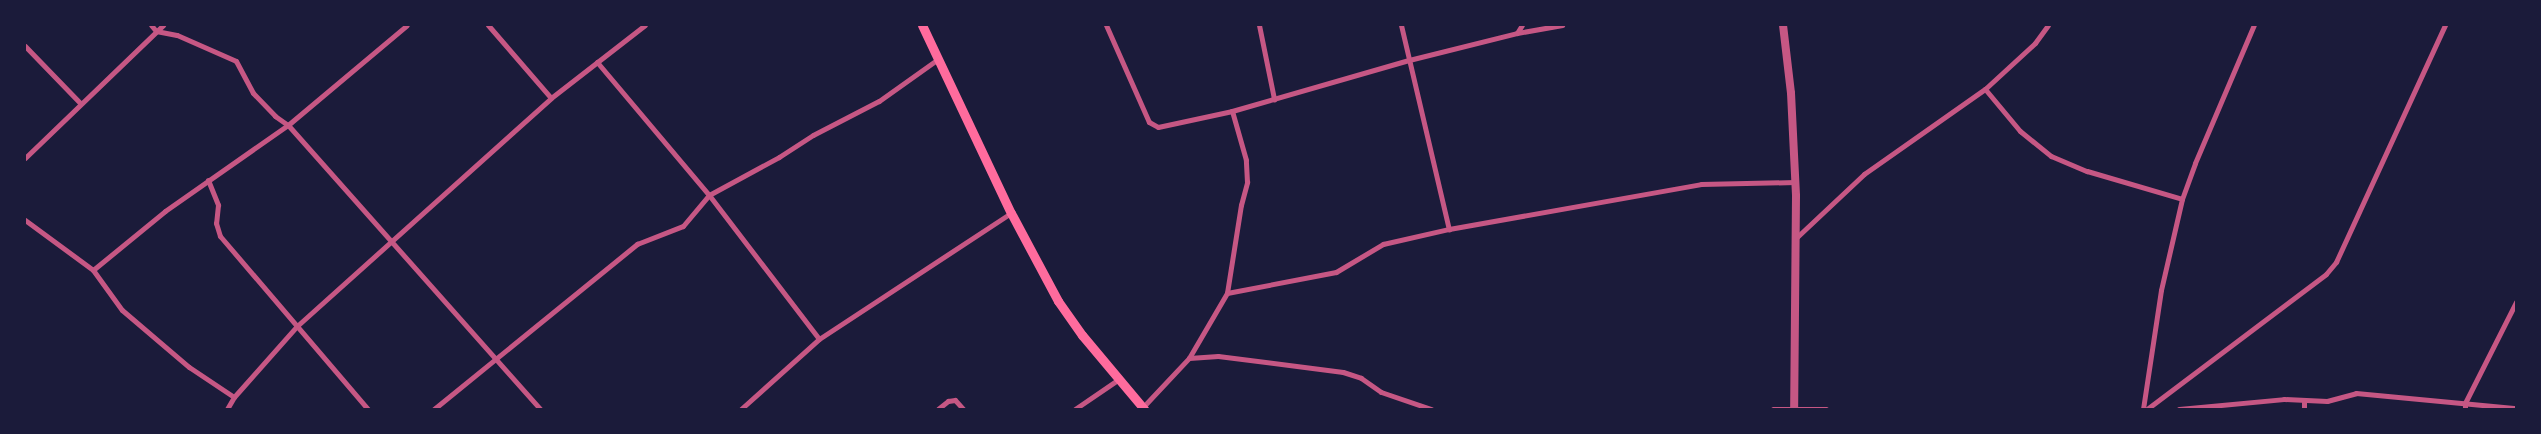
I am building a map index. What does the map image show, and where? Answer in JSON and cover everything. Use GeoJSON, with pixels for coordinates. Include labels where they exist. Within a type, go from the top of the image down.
{"type":"FeatureCollection","features":[{"type":"Feature","properties":{"kind":"main road"},"geometry":{"type":"LineString","coordinates":[[922,25],[1010,213],[1058,301],[1082,335],[1144,408]]}},
{"type":"Feature","properties":{"kind":"street"},"geometry":{"type":"LineString","coordinates":[[151,25],[156,31],[177,35],[236,61],[253,93],[274,116],[288,125],[540,409]]}},
{"type":"Feature","properties":{"kind":"street"},"geometry":{"type":"LineString","coordinates":[[25,158],[163,25]]}},
{"type":"Feature","properties":{"kind":"street"},"geometry":{"type":"LineString","coordinates":[[93,270],[165,211],[288,125],[407,25]]}},
{"type":"Feature","properties":{"kind":"street"},"geometry":{"type":"LineString","coordinates":[[488,25],[551,98]]}},
{"type":"Feature","properties":{"kind":"street"},"geometry":{"type":"LineString","coordinates":[[227,409],[234,397],[297,326],[551,98],[645,25]]}},
{"type":"Feature","properties":{"kind":"street"},"geometry":{"type":"LineString","coordinates":[[1106,25],[1148,122],[1158,127],[1232,111],[1409,60],[1517,33],[1562,25]]}},
{"type":"Feature","properties":{"kind":"street"},"geometry":{"type":"LineString","coordinates":[[1259,25],[1274,99]]}},
{"type":"Feature","properties":{"kind":"street"},"geometry":{"type":"LineString","coordinates":[[1401,25],[1449,229]]}},
{"type":"Feature","properties":{"kind":"street"},"geometry":{"type":"LineString","coordinates":[[1517,33],[1522,25]]}},
{"type":"Feature","properties":{"kind":"street"},"geometry":{"type":"LineString","coordinates":[[1783,25],[1791,101],[1797,237],[1794,409]]}},
{"type":"Feature","properties":{"kind":"street"},"geometry":{"type":"LineString","coordinates":[[1797,237],[1864,174],[1985,89],[2035,42],[2048,25]]}},
{"type":"Feature","properties":{"kind":"street"},"geometry":{"type":"LineString","coordinates":[[2143,409],[2161,290],[2182,199],[2195,163],[2254,25]]}},
{"type":"Feature","properties":{"kind":"street"},"geometry":{"type":"LineString","coordinates":[[2147,409],[2326,274],[2336,262],[2445,25]]}},
{"type":"Feature","properties":{"kind":"street"},"geometry":{"type":"LineString","coordinates":[[25,46],[80,103]]}},
{"type":"Feature","properties":{"kind":"street"},"geometry":{"type":"LineString","coordinates":[[434,409],[637,244],[683,226],[709,195],[779,157],[812,135],[879,101],[938,59]]}},
{"type":"Feature","properties":{"kind":"street"},"geometry":{"type":"LineString","coordinates":[[598,62],[709,195],[819,338]]}},
{"type":"Feature","properties":{"kind":"street"},"geometry":{"type":"LineString","coordinates":[[1985,89],[2020,131],[2051,156],[2086,171],[2182,199]]}},
{"type":"Feature","properties":{"kind":"street"},"geometry":{"type":"LineString","coordinates":[[1144,408],[1189,358],[1227,293],[1241,205],[1247,182],[1246,160],[1232,111]]}},
{"type":"Feature","properties":{"kind":"street"},"geometry":{"type":"LineString","coordinates":[[208,180],[218,205],[216,223],[220,236],[368,409]]}},
{"type":"Feature","properties":{"kind":"street"},"geometry":{"type":"LineString","coordinates":[[1227,293],[1336,272],[1383,244],[1449,229],[1691,186],[1795,182]]}},
{"type":"Feature","properties":{"kind":"street"},"geometry":{"type":"LineString","coordinates":[[741,409],[819,338],[1010,213]]}},
{"type":"Feature","properties":{"kind":"street"},"geometry":{"type":"LineString","coordinates":[[25,220],[93,270],[122,310],[189,367],[234,397]]}},
{"type":"Feature","properties":{"kind":"street"},"geometry":{"type":"LineString","coordinates":[[2465,406],[2516,302]]}},
{"type":"Feature","properties":{"kind":"street"},"geometry":{"type":"LineString","coordinates":[[1189,358],[1218,356],[1342,372],[1361,378],[1381,392],[1430,409]]}},
{"type":"Feature","properties":{"kind":"street"},"geometry":{"type":"LineString","coordinates":[[1075,409],[1120,378]]}},
{"type":"Feature","properties":{"kind":"street"},"geometry":{"type":"LineString","coordinates":[[2179,409],[2270,400],[2326,401],[2356,393],[2465,406],[2516,408]]}},
{"type":"Feature","properties":{"kind":"street"},"geometry":{"type":"LineString","coordinates":[[938,409],[948,401],[955,400],[962,409]]}},
{"type":"Feature","properties":{"kind":"street"},"geometry":{"type":"LineString","coordinates":[[2304,401],[2304,409]]}},
{"type":"Feature","properties":{"kind":"street"},"geometry":{"type":"LineString","coordinates":[[1773,409],[1826,409]]}}]}
